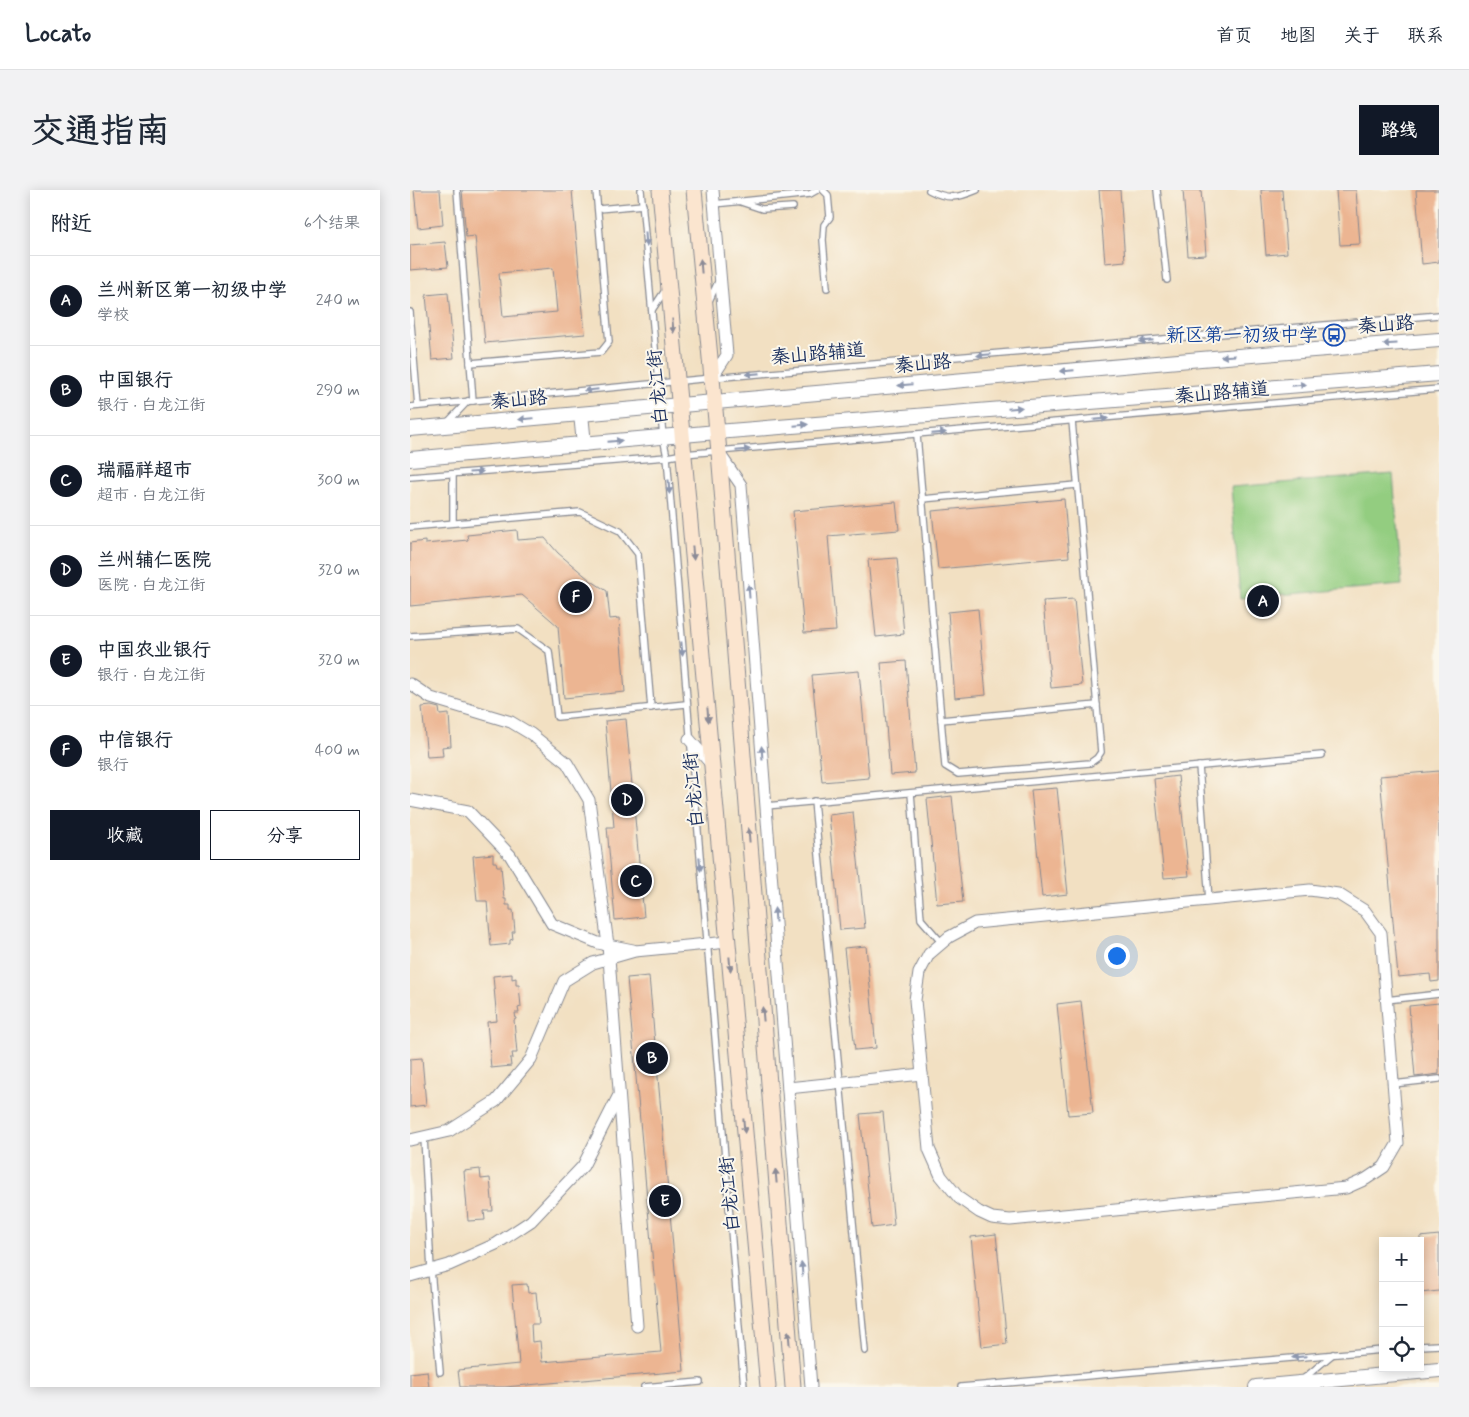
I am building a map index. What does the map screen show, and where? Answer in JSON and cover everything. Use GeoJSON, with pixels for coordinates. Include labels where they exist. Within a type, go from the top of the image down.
{"type":"FeatureCollection","features":[{"type":"Feature","properties":{"kind":"main road","name":"白龙江街"},"geometry":{"type":"LineString","coordinates":[[660,190],[768,1387]]}},
{"type":"Feature","properties":{"kind":"main road"},"geometry":{"type":"LineString","coordinates":[[694,190],[717,432],[793,1387]]}},
{"type":"Feature","properties":{"kind":"street"},"geometry":{"type":"LineString","coordinates":[[712,378],[727,354],[713,190]]}},
{"type":"Feature","properties":{"kind":"street","name":"秦山路"},"geometry":{"type":"LineString","coordinates":[[410,429],[1201,358],[1439,340]]}},
{"type":"Feature","properties":{"kind":"street"},"geometry":{"type":"LineString","coordinates":[[410,459],[717,432],[1439,374]]}},
{"type":"Feature","properties":{"kind":"street"},"geometry":{"type":"LineString","coordinates":[[581,414],[584,444]]}},
{"type":"Feature","properties":{"kind":"street"},"geometry":{"type":"LineString","coordinates":[[718,452],[741,484],[811,1387]]}},
{"type":"Feature","properties":{"kind":"street"},"geometry":{"type":"LineString","coordinates":[[410,684],[431,698],[511,722],[531,734],[567,763],[589,800],[608,945],[637,1326]]}},
{"type":"Feature","properties":{"kind":"street"},"geometry":{"type":"LineString","coordinates":[[689,739],[712,765]]}},
{"type":"Feature","properties":{"kind":"street"},"geometry":{"type":"LineString","coordinates":[[410,800],[468,810],[510,855],[552,924],[598,943],[635,951]]}},
{"type":"Feature","properties":{"kind":"street"},"geometry":{"type":"LineString","coordinates":[[1310,890],[1338,894],[1365,911],[1381,933],[1398,1143],[1384,1167],[1366,1179],[1346,1188],[1010,1220],[992,1218],[979,1212],[959,1198],[941,1176],[929,1149],[915,1000],[919,973],[929,954],[949,937],[975,923],[1209,900],[1310,890]]}},
{"type":"Feature","properties":{"kind":"street"},"geometry":{"type":"LineString","coordinates":[[410,1140],[449,1130],[496,1101],[531,1058],[564,981],[593,963],[635,951],[728,942]]}},
{"type":"Feature","properties":{"kind":"street"},"geometry":{"type":"LineString","coordinates":[[788,1088],[922,1074]]}},
{"type":"Feature","properties":{"kind":"street"},"geometry":{"type":"LineString","coordinates":[[410,1276],[449,1265],[496,1244],[531,1221],[583,1166],[619,1096]]}},
{"type":"Feature","properties":{"kind":"street"},"geometry":{"type":"LineString","coordinates":[[1256,1387],[1439,1370]]}},
{"type":"Feature","properties":{"kind":"lane"},"geometry":{"type":"LineString","coordinates":[[445,426],[471,401],[470,362],[457,190]]}},
{"type":"Feature","properties":{"kind":"lane"},"geometry":{"type":"LineString","coordinates":[[470,362],[601,352],[610,342],[596,190]]}},
{"type":"Feature","properties":{"kind":"lane","name":"白龙江街"},"geometry":{"type":"LineString","coordinates":[[641,190],[663,437],[667,457],[744,1387]]}},
{"type":"Feature","properties":{"kind":"lane"},"geometry":{"type":"LineString","coordinates":[[714,204],[810,194],[817,190]]}},
{"type":"Feature","properties":{"kind":"lane"},"geometry":{"type":"LineString","coordinates":[[823,190],[828,195],[830,217],[824,225],[823,240],[827,288]]}},
{"type":"Feature","properties":{"kind":"lane"},"geometry":{"type":"LineString","coordinates":[[929,190],[950,198],[976,190]]}},
{"type":"Feature","properties":{"kind":"lane"},"geometry":{"type":"LineString","coordinates":[[1158,190],[1167,280]]}},
{"type":"Feature","properties":{"kind":"lane"},"geometry":{"type":"LineString","coordinates":[[739,201],[762,209],[793,206]]}},
{"type":"Feature","properties":{"kind":"lane"},"geometry":{"type":"LineString","coordinates":[[598,209],[643,205]]}},
{"type":"Feature","properties":{"kind":"lane"},"geometry":{"type":"LineString","coordinates":[[705,310],[720,278]]}},
{"type":"Feature","properties":{"kind":"lane"},"geometry":{"type":"LineString","coordinates":[[652,310],[669,285]]}},
{"type":"Feature","properties":{"kind":"lane"},"geometry":{"type":"LineString","coordinates":[[410,312],[418,406]]}},
{"type":"Feature","properties":{"kind":"lane","name":"秦山路辅道"},"geometry":{"type":"LineString","coordinates":[[410,407],[678,381],[1439,315]]}},
{"type":"Feature","properties":{"kind":"lane","name":"秦山路辅道"},"geometry":{"type":"LineString","coordinates":[[410,477],[667,457],[1439,389]]}},
{"type":"Feature","properties":{"kind":"lane"},"geometry":{"type":"LineString","coordinates":[[917,435],[945,766],[958,774],[1090,763],[1101,752],[1072,421]]}},
{"type":"Feature","properties":{"kind":"lane"},"geometry":{"type":"LineString","coordinates":[[453,474],[453,523]]}},
{"type":"Feature","properties":{"kind":"lane"},"geometry":{"type":"LineString","coordinates":[[922,499],[1078,485]]}},
{"type":"Feature","properties":{"kind":"lane"},"geometry":{"type":"LineString","coordinates":[[410,528],[580,512],[620,531],[638,554],[651,708]]}},
{"type":"Feature","properties":{"kind":"lane"},"geometry":{"type":"LineString","coordinates":[[410,636],[518,629],[549,652],[557,717],[686,704]]}},
{"type":"Feature","properties":{"kind":"lane"},"geometry":{"type":"LineString","coordinates":[[941,720],[1097,705]]}},
{"type":"Feature","properties":{"kind":"lane"},"geometry":{"type":"LineString","coordinates":[[766,806],[1322,755]]}},
{"type":"Feature","properties":{"kind":"lane"},"geometry":{"type":"LineString","coordinates":[[1199,766],[1209,900]]}},
{"type":"Feature","properties":{"kind":"lane"},"geometry":{"type":"LineString","coordinates":[[911,792],[921,919],[942,944]]}},
{"type":"Feature","properties":{"kind":"lane"},"geometry":{"type":"LineString","coordinates":[[814,801],[865,1352]]}},
{"type":"Feature","properties":{"kind":"lane"},"geometry":{"type":"LineString","coordinates":[[1386,1000],[1439,994]]}},
{"type":"Feature","properties":{"kind":"lane"},"geometry":{"type":"LineString","coordinates":[[1393,1084],[1439,1079]]}},
{"type":"Feature","properties":{"kind":"lane"},"geometry":{"type":"LineString","coordinates":[[424,1137],[431,1270],[440,1372]]}},
{"type":"Feature","properties":{"kind":"lane"},"geometry":{"type":"LineString","coordinates":[[1424,1346],[1439,1345]]}},
{"type":"Feature","properties":{"kind":"lane"},"geometry":{"type":"LineString","coordinates":[[961,1387],[1379,1350]]}},
{"type":"Feature","properties":{"kind":"lane"},"geometry":{"type":"LineString","coordinates":[[1298,1383],[1332,1354]]}},
{"type":"Feature","properties":{"kind":"lane"},"geometry":{"type":"LineString","coordinates":[[644,1387],[700,1382]]}},
{"type":"Feature","properties":{"kind":"green space"},"geometry":{"type":"Polygon","coordinates":[[[1393,474],[1402,585],[1240,598],[1231,487],[1393,474]]]}},
{"type":"Feature","properties":{"kind":"building"},"geometry":{"type":"Polygon","coordinates":[[[414,190],[440,190],[443,225],[418,228],[414,190]]]}},
{"type":"Feature","properties":{"kind":"building"},"geometry":{"type":"Polygon","coordinates":[[[462,190],[572,190],[585,334],[485,343],[475,236],[466,237],[462,190]],[[553,268],[499,273],[503,317],[557,312],[553,268]]]}},
{"type":"Feature","properties":{"kind":"building"},"geometry":{"type":"Polygon","coordinates":[[[1099,190],[1120,190],[1125,261],[1105,263],[1099,190]]]}},
{"type":"Feature","properties":{"kind":"building"},"geometry":{"type":"Polygon","coordinates":[[[1183,190],[1201,190],[1206,255],[1188,256],[1183,190]]]}},
{"type":"Feature","properties":{"kind":"building"},"geometry":{"type":"Polygon","coordinates":[[[1261,190],[1282,190],[1287,253],[1266,255],[1261,190]]]}},
{"type":"Feature","properties":{"kind":"building"},"geometry":{"type":"Polygon","coordinates":[[[1336,190],[1356,190],[1360,244],[1340,245],[1336,190]]]}},
{"type":"Feature","properties":{"kind":"building"},"geometry":{"type":"Polygon","coordinates":[[[1416,190],[1439,190],[1439,262],[1422,264],[1416,190]]]}},
{"type":"Feature","properties":{"kind":"building"},"geometry":{"type":"Polygon","coordinates":[[[445,242],[448,267],[410,270],[410,245],[445,242]]]}},
{"type":"Feature","properties":{"kind":"building"},"geometry":{"type":"Polygon","coordinates":[[[448,293],[454,358],[432,360],[426,295],[448,293]]]}},
{"type":"Feature","properties":{"kind":"building"},"geometry":{"type":"Polygon","coordinates":[[[1064,499],[1069,557],[938,569],[932,511],[1064,499]]]}},
{"type":"Feature","properties":{"kind":"building"},"geometry":{"type":"Polygon","coordinates":[[[896,502],[899,530],[828,536],[836,631],[804,633],[793,511],[896,502]]]}},
{"type":"Feature","properties":{"kind":"building"},"geometry":{"type":"Polygon","coordinates":[[[517,530],[518,540],[545,538],[558,553],[590,580],[607,591],[610,619],[619,618],[625,692],[564,698],[558,626],[522,595],[410,606],[410,543],[425,541],[425,544],[468,540],[467,535],[517,530]]]}},
{"type":"Feature","properties":{"kind":"building"},"geometry":{"type":"Polygon","coordinates":[[[897,558],[904,634],[876,637],[868,560],[897,558]]]}},
{"type":"Feature","properties":{"kind":"building"},"geometry":{"type":"Polygon","coordinates":[[[1074,599],[1082,685],[1051,688],[1043,601],[1074,599]]]}},
{"type":"Feature","properties":{"kind":"building"},"geometry":{"type":"Polygon","coordinates":[[[978,609],[986,695],[955,698],[948,612],[978,609]]]}},
{"type":"Feature","properties":{"kind":"building"},"geometry":{"type":"Polygon","coordinates":[[[906,661],[915,773],[890,775],[881,663],[906,661]]]}},
{"type":"Feature","properties":{"kind":"building"},"geometry":{"type":"Polygon","coordinates":[[[859,671],[869,778],[822,782],[812,675],[859,671]]]}},
{"type":"Feature","properties":{"kind":"building"},"geometry":{"type":"Polygon","coordinates":[[[431,706],[439,708],[440,715],[449,714],[451,746],[442,747],[443,756],[427,757],[422,707],[431,706]]]}},
{"type":"Feature","properties":{"kind":"building"},"geometry":{"type":"Polygon","coordinates":[[[626,719],[644,917],[615,920],[607,827],[614,827],[605,721],[626,719]]]}},
{"type":"Feature","properties":{"kind":"building"},"geometry":{"type":"Polygon","coordinates":[[[1439,771],[1439,981],[1431,982],[1430,974],[1398,977],[1380,776],[1439,771]]]}},
{"type":"Feature","properties":{"kind":"building"},"geometry":{"type":"Polygon","coordinates":[[[1178,776],[1189,876],[1164,878],[1154,779],[1178,776]]]}},
{"type":"Feature","properties":{"kind":"building"},"geometry":{"type":"Polygon","coordinates":[[[1057,788],[1068,894],[1042,897],[1031,790],[1057,788]]]}},
{"type":"Feature","properties":{"kind":"building"},"geometry":{"type":"Polygon","coordinates":[[[952,796],[963,902],[937,904],[927,799],[952,796]]]}},
{"type":"Feature","properties":{"kind":"building"},"geometry":{"type":"Polygon","coordinates":[[[853,812],[865,928],[840,930],[829,815],[853,812]]]}},
{"type":"Feature","properties":{"kind":"building"},"geometry":{"type":"Polygon","coordinates":[[[493,854],[493,862],[496,862],[497,866],[501,866],[504,899],[506,899],[506,905],[510,905],[510,910],[513,910],[515,932],[512,932],[513,939],[510,940],[510,944],[491,946],[487,901],[477,901],[473,856],[493,854]]]}},
{"type":"Feature","properties":{"kind":"building"},"geometry":{"type":"Polygon","coordinates":[[[866,946],[876,1048],[855,1050],[844,948],[866,946]]]}},
{"type":"Feature","properties":{"kind":"building"},"geometry":{"type":"Polygon","coordinates":[[[512,974],[512,979],[516,978],[516,985],[519,985],[521,1007],[518,1008],[519,1013],[515,1013],[516,1019],[514,1020],[517,1053],[512,1053],[513,1058],[510,1058],[511,1066],[491,1068],[487,1022],[497,1021],[493,976],[512,974]]]}},
{"type":"Feature","properties":{"kind":"building"},"geometry":{"type":"Polygon","coordinates":[[[649,976],[684,1371],[505,1387],[460,1387],[458,1370],[519,1364],[512,1285],[527,1284],[528,1293],[536,1292],[539,1324],[531,1324],[532,1342],[540,1341],[542,1362],[661,1352],[627,978],[649,976]]]}},
{"type":"Feature","properties":{"kind":"building"},"geometry":{"type":"Polygon","coordinates":[[[1081,1001],[1093,1113],[1068,1115],[1057,1004],[1081,1001]]]}},
{"type":"Feature","properties":{"kind":"building"},"geometry":{"type":"Polygon","coordinates":[[[1439,1003],[1439,1074],[1415,1077],[1409,1006],[1439,1003]]]}},
{"type":"Feature","properties":{"kind":"building"},"geometry":{"type":"Polygon","coordinates":[[[422,1058],[426,1105],[410,1107],[410,1059],[422,1058]]]}},
{"type":"Feature","properties":{"kind":"building"},"geometry":{"type":"Polygon","coordinates":[[[883,1112],[894,1225],[872,1228],[860,1114],[883,1112]]]}},
{"type":"Feature","properties":{"kind":"building"},"geometry":{"type":"Polygon","coordinates":[[[480,1169],[481,1179],[490,1178],[493,1211],[484,1211],[485,1220],[468,1221],[464,1171],[480,1169]]]}},
{"type":"Feature","properties":{"kind":"building"},"geometry":{"type":"Polygon","coordinates":[[[996,1234],[1007,1344],[982,1347],[971,1237],[996,1234]]]}},
{"type":"Feature","properties":{"kind":"building"},"geometry":{"type":"Polygon","coordinates":[[[1439,1235],[1439,1291],[1424,1293],[1424,1237],[1420,1237],[1439,1235]]]}},
{"type":"Feature","properties":{"kind":"building"},"geometry":{"type":"Polygon","coordinates":[[[427,1371],[429,1387],[410,1387],[410,1373],[427,1371]]]}},
{"type":"Feature","properties":{"kind":"place","name":"新区第一初级中学"},"geometry":{"type":"Point","coordinates":[1334,335]}},
{"type":"Feature","properties":{"kind":"place","name":"中信银行"},"geometry":{"type":"Point","coordinates":[576,597]}},
{"type":"Feature","properties":{"kind":"place","name":"兰州新区第一初级中学"},"geometry":{"type":"Point","coordinates":[1263,601]}},
{"type":"Feature","properties":{"kind":"place","name":"兰州辅仁医院"},"geometry":{"type":"Point","coordinates":[627,800]}},
{"type":"Feature","properties":{"kind":"place","name":"瑞福祥超市"},"geometry":{"type":"Point","coordinates":[636,881]}},
{"type":"Feature","properties":{"kind":"place","name":"中国银行"},"geometry":{"type":"Point","coordinates":[652,1058]}},
{"type":"Feature","properties":{"kind":"place","name":"中国农业银行"},"geometry":{"type":"Point","coordinates":[665,1201]}}]}
